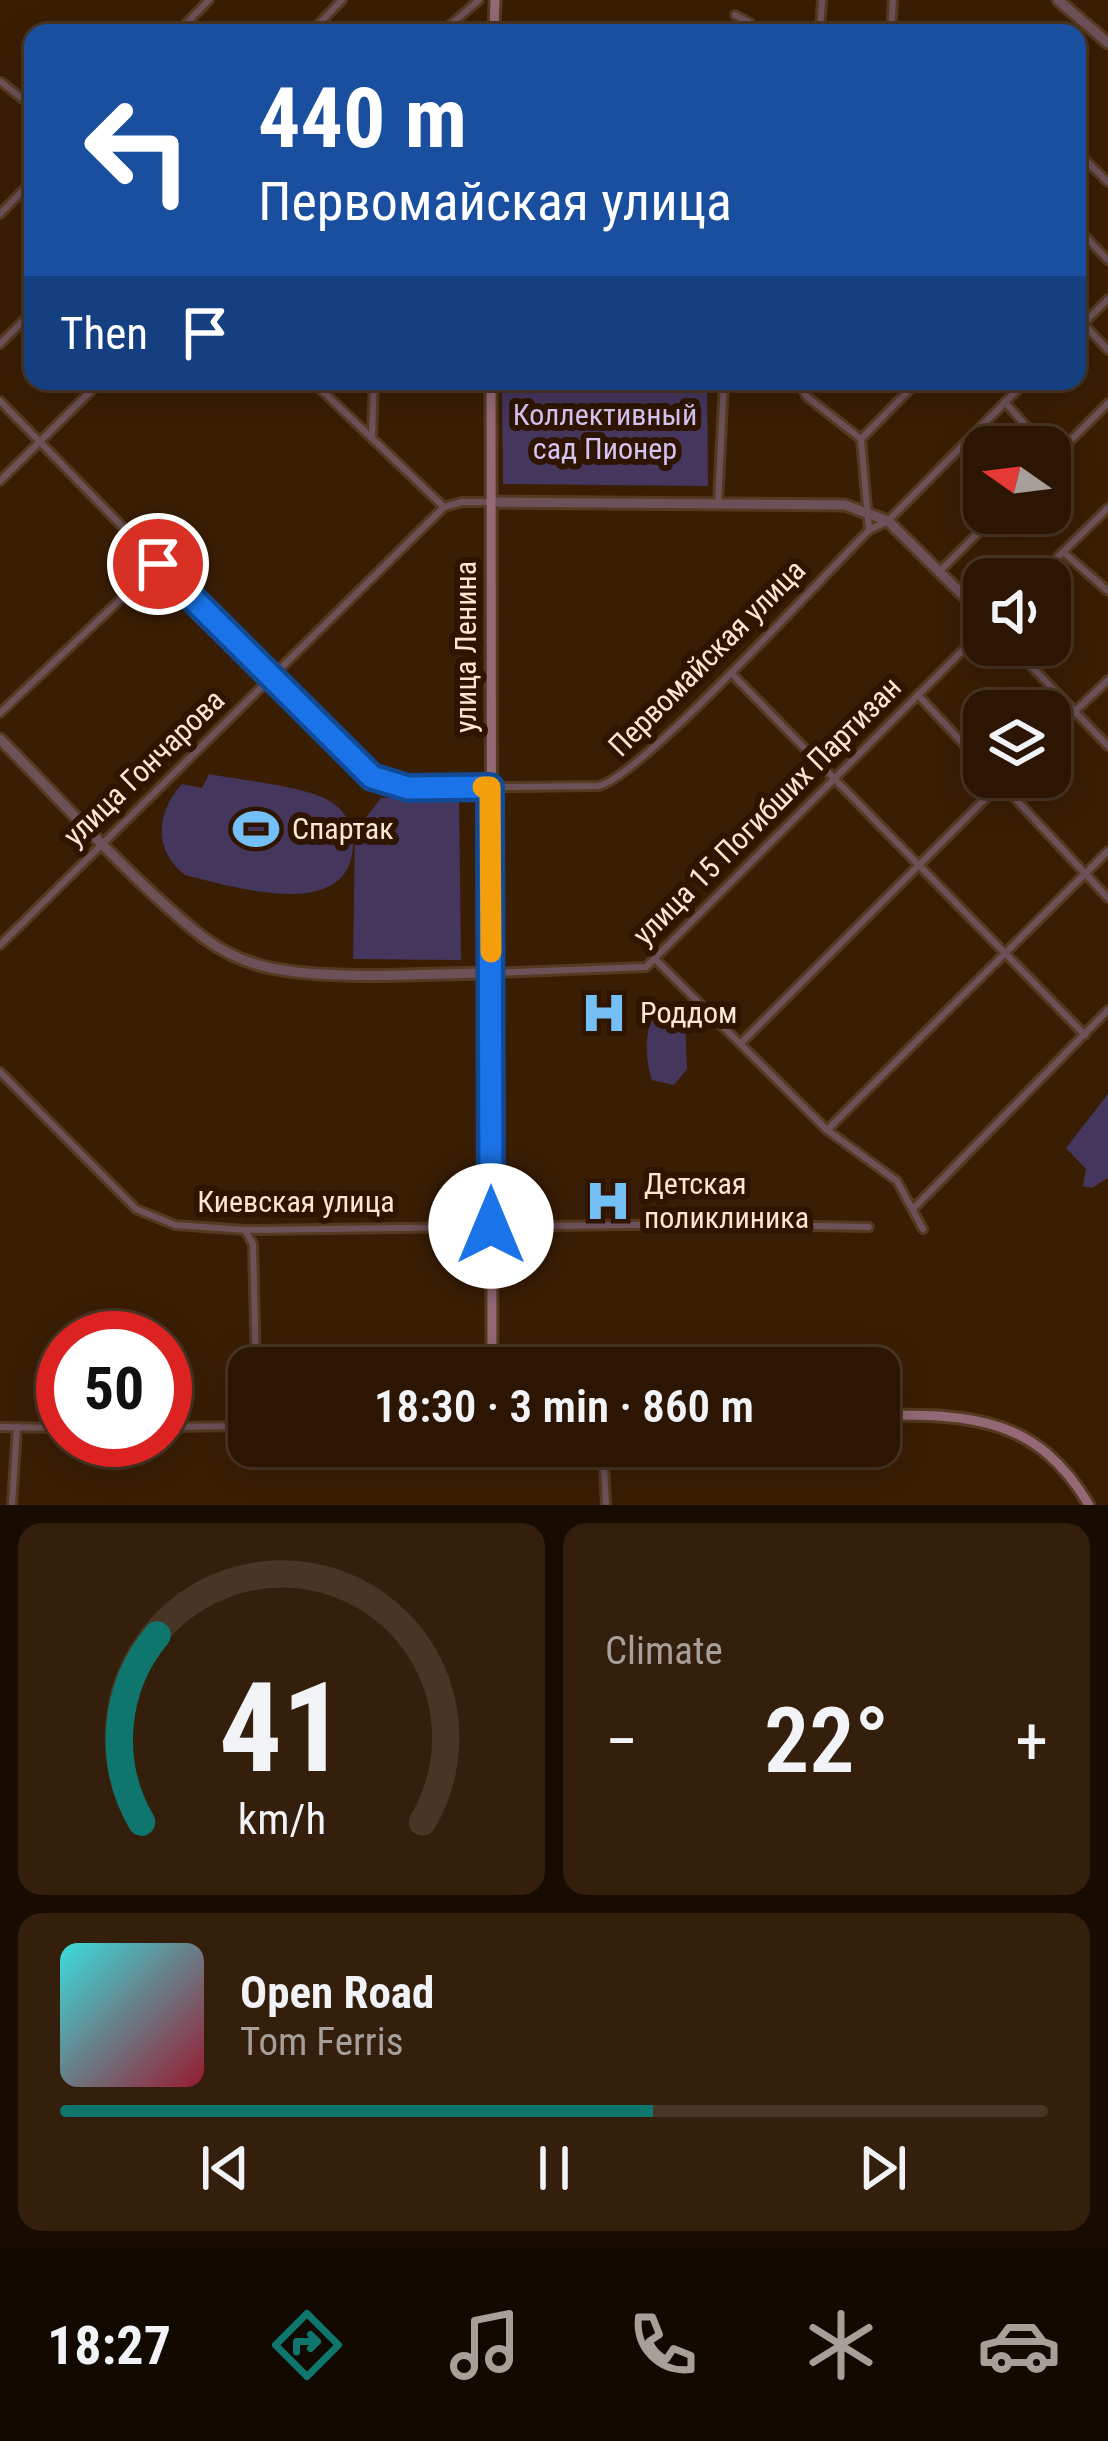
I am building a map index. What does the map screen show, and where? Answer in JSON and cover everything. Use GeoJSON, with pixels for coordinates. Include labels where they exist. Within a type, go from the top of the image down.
{"type":"FeatureCollection","features":[{"type":"Feature","properties":{"kind":"main road","name":"улица Ленина"},"geometry":{"type":"LineString","coordinates":[[491,390],[492,1347]]}},
{"type":"Feature","properties":{"kind":"main road"},"geometry":{"type":"LineString","coordinates":[[900,1415],[950,1415],[1006,1429],[1053,1454],[1087,1505]]}},
{"type":"Feature","properties":{"kind":"street"},"geometry":{"type":"LineString","coordinates":[[186,24],[209,0]]}},
{"type":"Feature","properties":{"kind":"street"},"geometry":{"type":"LineString","coordinates":[[319,24],[342,0]]}},
{"type":"Feature","properties":{"kind":"street"},"geometry":{"type":"LineString","coordinates":[[451,24],[479,0]]}},
{"type":"Feature","properties":{"kind":"street"},"geometry":{"type":"LineString","coordinates":[[1058,0],[1086,24]]}},
{"type":"Feature","properties":{"kind":"street"},"geometry":{"type":"LineString","coordinates":[[735,15],[751,24]]}},
{"type":"Feature","properties":{"kind":"street"},"geometry":{"type":"LineString","coordinates":[[1086,161],[1108,182]]}},
{"type":"Feature","properties":{"kind":"street"},"geometry":{"type":"LineString","coordinates":[[0,214],[24,189]]}},
{"type":"Feature","properties":{"kind":"street"},"geometry":{"type":"LineString","coordinates":[[1086,237],[1108,260]]}},
{"type":"Feature","properties":{"kind":"street"},"geometry":{"type":"LineString","coordinates":[[0,344],[24,320]]}},
{"type":"Feature","properties":{"kind":"street"},"geometry":{"type":"LineString","coordinates":[[1086,330],[1108,350]]}},
{"type":"Feature","properties":{"kind":"street"},"geometry":{"type":"LineString","coordinates":[[0,481],[92,390]]}},
{"type":"Feature","properties":{"kind":"street"},"geometry":{"type":"LineString","coordinates":[[322,390],[444,507],[462,502],[845,505],[888,521],[963,595]]}},
{"type":"Feature","properties":{"kind":"street"},"geometry":{"type":"LineString","coordinates":[[372,440],[374,390]]}},
{"type":"Feature","properties":{"kind":"street"},"geometry":{"type":"LineString","coordinates":[[718,503],[724,390]]}},
{"type":"Feature","properties":{"kind":"street"},"geometry":{"type":"LineString","coordinates":[[804,390],[861,439],[869,530]]}},
{"type":"Feature","properties":{"kind":"street"},"geometry":{"type":"LineString","coordinates":[[861,439],[909,390]]}},
{"type":"Feature","properties":{"kind":"street","name":"Первомайская улица"},"geometry":{"type":"LineString","coordinates":[[0,400],[372,777],[408,788],[609,784],[730,672],[869,530],[888,521],[1017,390]]}},
{"type":"Feature","properties":{"kind":"street"},"geometry":{"type":"LineString","coordinates":[[1005,402],[1026,426]]}},
{"type":"Feature","properties":{"kind":"street"},"geometry":{"type":"LineString","coordinates":[[1071,439],[1108,403]]}},
{"type":"Feature","properties":{"kind":"street","name":"улица Гончарова"},"geometry":{"type":"LineString","coordinates":[[0,946],[444,507]]}},
{"type":"Feature","properties":{"kind":"street"},"geometry":{"type":"LineString","coordinates":[[1057,558],[1108,508]]}},
{"type":"Feature","properties":{"kind":"street"},"geometry":{"type":"LineString","coordinates":[[939,572],[977,534]]}},
{"type":"Feature","properties":{"kind":"street"},"geometry":{"type":"LineString","coordinates":[[1063,552],[1108,592]]}},
{"type":"Feature","properties":{"kind":"street"},"geometry":{"type":"LineString","coordinates":[[0,713],[158,564]]}},
{"type":"Feature","properties":{"kind":"street","name":"улица 15 Погибших Партизан"},"geometry":{"type":"LineString","coordinates":[[0,739],[205,938],[247,961],[310,972],[491,973],[646,967],[963,650]]}},
{"type":"Feature","properties":{"kind":"street"},"geometry":{"type":"LineString","coordinates":[[1030,666],[1108,746]]}},
{"type":"Feature","properties":{"kind":"street"},"geometry":{"type":"LineString","coordinates":[[730,672],[1085,1035]]}},
{"type":"Feature","properties":{"kind":"street"},"geometry":{"type":"LineString","coordinates":[[1073,712],[1108,680]]}},
{"type":"Feature","properties":{"kind":"street"},"geometry":{"type":"LineString","coordinates":[[918,695],[963,743]]}},
{"type":"Feature","properties":{"kind":"street"},"geometry":{"type":"LineString","coordinates":[[740,1044],[983,798]]}},
{"type":"Feature","properties":{"kind":"street"},"geometry":{"type":"LineString","coordinates":[[1018,798],[1108,898]]}},
{"type":"Feature","properties":{"kind":"street"},"geometry":{"type":"LineString","coordinates":[[826,1130],[1108,851]]}},
{"type":"Feature","properties":{"kind":"street"},"geometry":{"type":"LineString","coordinates":[[656,960],[826,1130],[897,1181],[922,1229]]}},
{"type":"Feature","properties":{"kind":"street"},"geometry":{"type":"LineString","coordinates":[[913,1209],[1108,1010]]}},
{"type":"Feature","properties":{"kind":"street","name":"Киевская улица"},"geometry":{"type":"LineString","coordinates":[[0,1072],[136,1209],[176,1225],[245,1230],[869,1227]]}},
{"type":"Feature","properties":{"kind":"street"},"geometry":{"type":"LineString","coordinates":[[245,1230],[254,1244],[256,1347]]}},
{"type":"Feature","properties":{"kind":"street"},"geometry":{"type":"LineString","coordinates":[[192,1427],[228,1426]]}},
{"type":"Feature","properties":{"kind":"street"},"geometry":{"type":"LineString","coordinates":[[0,1427],[36,1427]]}},
{"type":"Feature","properties":{"kind":"street"},"geometry":{"type":"LineString","coordinates":[[12,1505],[17,1427]]}},
{"type":"Feature","properties":{"kind":"street"},"geometry":{"type":"LineString","coordinates":[[604,1467],[605,1505]]}},
{"type":"Feature","properties":{"kind":"green space","name":"Коллективный сад Пионер"},"geometry":{"type":"Polygon","coordinates":[[[502,390],[707,390],[708,486],[503,484],[502,390]]]}},
{"type":"Feature","properties":{"kind":"green space","name":"Спартак"},"geometry":{"type":"Polygon","coordinates":[[[209,774],[303,791],[334,804],[352,832],[347,870],[332,885],[285,894],[185,875],[167,854],[163,818],[182,784],[202,788],[209,774]]]}},
{"type":"Feature","properties":{"kind":"green space"},"geometry":{"type":"Polygon","coordinates":[[[459,796],[461,960],[353,959],[355,832],[381,798],[459,796]]]}},
{"type":"Feature","properties":{"kind":"green space"},"geometry":{"type":"Polygon","coordinates":[[[668,1009],[685,1021],[687,1069],[674,1085],[652,1080],[647,1053],[653,1017],[658,1010],[668,1009]]]}},
{"type":"Feature","properties":{"kind":"green space"},"geometry":{"type":"Polygon","coordinates":[[[1108,1094],[1108,1178],[1092,1188],[1083,1186],[1086,1169],[1066,1148],[1108,1094]]]}},
{"type":"Feature","properties":{"kind":"slow traffic"},"geometry":{"type":"LineString","coordinates":[[483,787],[490,787],[491,952]]}},
{"type":"Feature","properties":{"kind":"place","name":"Спартак"},"geometry":{"type":"Point","coordinates":[256,829]}},
{"type":"Feature","properties":{"kind":"place","name":"Роддом"},"geometry":{"type":"Point","coordinates":[604,1013]}},
{"type":"Feature","properties":{"kind":"place","name":"Детская поликлиника"},"geometry":{"type":"Point","coordinates":[608,1201]}},
{"type":"Feature","properties":{"kind":"route"},"geometry":{"type":"LineString","coordinates":[[158,564],[372,777],[408,788],[490,787],[491,1226]]}}]}
